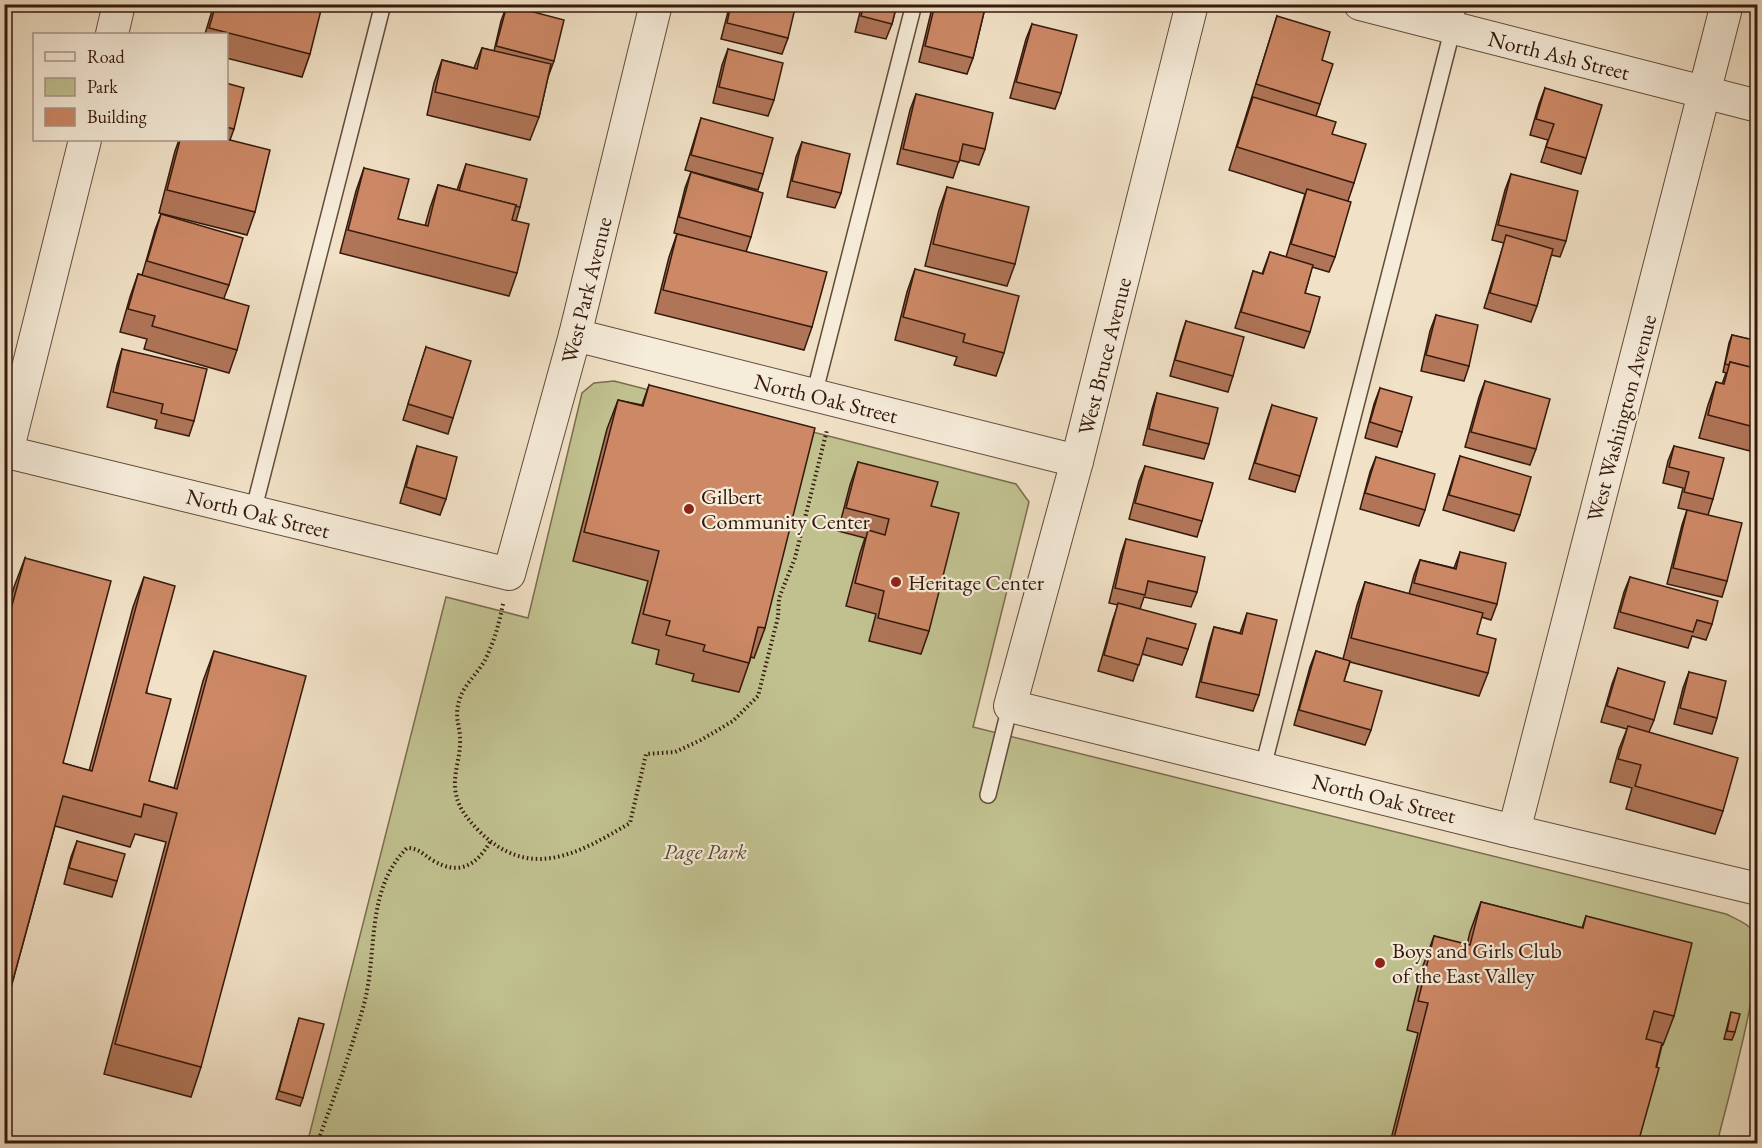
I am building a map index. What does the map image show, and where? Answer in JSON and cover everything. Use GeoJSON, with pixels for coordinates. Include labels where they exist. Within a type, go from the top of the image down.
{"type":"FeatureCollection","features":[{"type":"Feature","properties":{"kind":"street"},"geometry":{"type":"LineString","coordinates":[[112,33],[119,4]]}},
{"type":"Feature","properties":{"kind":"street","name":"West Park Avenue"},"geometry":{"type":"LineString","coordinates":[[510,574],[575,335],[656,4]]}},
{"type":"Feature","properties":{"kind":"street","name":"West Bruce Avenue"},"geometry":{"type":"LineString","coordinates":[[1010,706],[1077,461],[1192,4]]}},
{"type":"Feature","properties":{"kind":"street","name":"North Ash Street"},"geometry":{"type":"LineString","coordinates":[[1360,4],[1456,16],[1705,93],[1758,106]]}},
{"type":"Feature","properties":{"kind":"street","name":"West Washington Avenue"},"geometry":{"type":"LineString","coordinates":[[1514,831],[1727,4]]}},
{"type":"Feature","properties":{"kind":"street","name":"North Oak Street"},"geometry":{"type":"LineString","coordinates":[[85,141],[7,452],[510,574]]}},
{"type":"Feature","properties":{"kind":"street","name":"North Oak Street"},"geometry":{"type":"LineString","coordinates":[[575,335],[1077,461]]}},
{"type":"Feature","properties":{"kind":"street","name":"North Oak Street"},"geometry":{"type":"LineString","coordinates":[[1010,706],[1758,889]]}},
{"type":"Feature","properties":{"kind":"lane"},"geometry":{"type":"LineString","coordinates":[[253,512],[383,4]]}},
{"type":"Feature","properties":{"kind":"lane"},"geometry":{"type":"LineString","coordinates":[[824,397],[914,4]]}},
{"type":"Feature","properties":{"kind":"lane"},"geometry":{"type":"LineString","coordinates":[[1263,767],[1456,16]]}},
{"type":"Feature","properties":{"kind":"lane"},"geometry":{"type":"LineString","coordinates":[[988,795],[1010,706]]}},
{"type":"Feature","properties":{"kind":"path"},"geometry":{"type":"LineString","coordinates":[[510,574],[498,630],[485,661],[460,696],[455,718],[461,741],[455,789],[461,813],[490,842],[513,854],[543,861],[569,855],[593,845],[630,824],[646,754],[675,752],[701,740],[733,721],[758,696],[778,617],[779,598],[795,558],[824,397]]}},
{"type":"Feature","properties":{"kind":"path"},"geometry":{"type":"LineString","coordinates":[[317,1143],[345,1068],[365,1001],[379,897],[393,862],[407,848],[415,848],[446,866],[463,868],[479,860],[490,842]]}},
{"type":"Feature","properties":{"kind":"green space","name":"Page Park"},"geometry":{"type":"Polygon","coordinates":[[[614,381],[1016,484],[1029,502],[973,727],[1726,914],[1744,924],[1752,930],[1757,939],[1754,982],[1743,1040],[1717,1143],[307,1144],[446,597],[528,618],[582,393],[594,383],[614,381]]]}},
{"type":"Feature","properties":{"kind":"building"},"geometry":{"type":"Polygon","coordinates":[[[216,4],[301,4],[321,10],[310,54],[209,28],[216,4]]]}},
{"type":"Feature","properties":{"kind":"building"},"geometry":{"type":"Polygon","coordinates":[[[731,4],[796,4],[788,38],[727,23],[731,4]]]}},
{"type":"Feature","properties":{"kind":"building"},"geometry":{"type":"Polygon","coordinates":[[[864,4],[897,4],[892,24],[861,16],[864,4]]]}},
{"type":"Feature","properties":{"kind":"building"},"geometry":{"type":"Polygon","coordinates":[[[935,4],[986,4],[973,58],[925,46],[935,4]]]}},
{"type":"Feature","properties":{"kind":"building"},"geometry":{"type":"Polygon","coordinates":[[[507,5],[564,20],[554,61],[496,46],[507,5]]]}},
{"type":"Feature","properties":{"kind":"building"},"geometry":{"type":"Polygon","coordinates":[[[1277,16],[1330,32],[1322,60],[1333,64],[1320,104],[1256,84],[1277,16]]]}},
{"type":"Feature","properties":{"kind":"building"},"geometry":{"type":"Polygon","coordinates":[[[1032,24],[1077,35],[1061,93],[1016,82],[1032,24]]]}},
{"type":"Feature","properties":{"kind":"building"},"geometry":{"type":"Polygon","coordinates":[[[482,48],[551,64],[539,117],[435,92],[442,60],[477,69],[482,48]]]}},
{"type":"Feature","properties":{"kind":"building"},"geometry":{"type":"Polygon","coordinates":[[[728,49],[783,63],[774,100],[719,87],[728,49]]]}},
{"type":"Feature","properties":{"kind":"building"},"geometry":{"type":"Polygon","coordinates":[[[228,84],[244,88],[234,129],[228,128],[228,84]]]}},
{"type":"Feature","properties":{"kind":"building"},"geometry":{"type":"Polygon","coordinates":[[[1545,88],[1602,105],[1586,158],[1546,147],[1554,124],[1536,119],[1545,88]]]}},
{"type":"Feature","properties":{"kind":"building"},"geometry":{"type":"Polygon","coordinates":[[[916,94],[993,113],[985,149],[963,144],[959,162],[903,149],[916,94]]]}},
{"type":"Feature","properties":{"kind":"building"},"geometry":{"type":"Polygon","coordinates":[[[1253,97],[1336,122],[1332,134],[1366,144],[1354,183],[1237,147],[1253,97]]]}},
{"type":"Feature","properties":{"kind":"building"},"geometry":{"type":"Polygon","coordinates":[[[701,118],[773,138],[763,174],[691,155],[701,118]]]}},
{"type":"Feature","properties":{"kind":"building"},"geometry":{"type":"Polygon","coordinates":[[[228,140],[270,150],[255,212],[167,190],[180,141],[228,140]]]}},
{"type":"Feature","properties":{"kind":"building"},"geometry":{"type":"Polygon","coordinates":[[[802,142],[850,154],[841,193],[792,181],[802,142]]]}},
{"type":"Feature","properties":{"kind":"building"},"geometry":{"type":"Polygon","coordinates":[[[466,164],[527,179],[520,207],[459,191],[466,164]]]}},
{"type":"Feature","properties":{"kind":"building"},"geometry":{"type":"Polygon","coordinates":[[[364,168],[409,179],[398,219],[428,226],[438,185],[516,205],[512,220],[529,224],[517,273],[348,230],[364,168]]]}},
{"type":"Feature","properties":{"kind":"building"},"geometry":{"type":"Polygon","coordinates":[[[691,172],[763,193],[751,237],[679,217],[691,172]]]}},
{"type":"Feature","properties":{"kind":"building"},"geometry":{"type":"Polygon","coordinates":[[[1511,174],[1578,191],[1566,241],[1498,225],[1511,174]]]}},
{"type":"Feature","properties":{"kind":"building"},"geometry":{"type":"Polygon","coordinates":[[[947,187],[1029,207],[1015,264],[933,244],[947,187]]]}},
{"type":"Feature","properties":{"kind":"building"},"geometry":{"type":"Polygon","coordinates":[[[1307,189],[1351,202],[1335,257],[1291,244],[1307,189]]]}},
{"type":"Feature","properties":{"kind":"building"},"geometry":{"type":"Polygon","coordinates":[[[161,214],[243,238],[229,285],[147,261],[161,214]]]}},
{"type":"Feature","properties":{"kind":"building"},"geometry":{"type":"Polygon","coordinates":[[[677,234],[827,272],[812,327],[663,290],[677,234]]]}},
{"type":"Feature","properties":{"kind":"building"},"geometry":{"type":"Polygon","coordinates":[[[1506,235],[1553,249],[1537,306],[1490,293],[1506,235]]]}},
{"type":"Feature","properties":{"kind":"building"},"geometry":{"type":"Polygon","coordinates":[[[1270,252],[1313,265],[1305,293],[1320,297],[1310,332],[1241,312],[1253,271],[1263,274],[1270,252]]]}},
{"type":"Feature","properties":{"kind":"building"},"geometry":{"type":"Polygon","coordinates":[[[915,269],[1019,296],[1004,353],[963,342],[965,334],[903,317],[915,269]]]}},
{"type":"Feature","properties":{"kind":"building"},"geometry":{"type":"Polygon","coordinates":[[[138,274],[249,306],[237,350],[152,326],[155,316],[128,309],[138,274]]]}},
{"type":"Feature","properties":{"kind":"building"},"geometry":{"type":"Polygon","coordinates":[[[1436,315],[1478,325],[1469,366],[1426,355],[1436,315]]]}},
{"type":"Feature","properties":{"kind":"building"},"geometry":{"type":"Polygon","coordinates":[[[1186,321],[1244,337],[1233,376],[1175,360],[1186,321]]]}},
{"type":"Feature","properties":{"kind":"building"},"geometry":{"type":"Polygon","coordinates":[[[1732,335],[1758,341],[1758,369],[1730,362],[1729,365],[1725,364],[1732,335]]]}},
{"type":"Feature","properties":{"kind":"building"},"geometry":{"type":"Polygon","coordinates":[[[426,347],[471,361],[453,418],[408,404],[426,347]]]}},
{"type":"Feature","properties":{"kind":"building"},"geometry":{"type":"Polygon","coordinates":[[[122,349],[207,369],[194,421],[161,413],[163,404],[113,392],[122,349]]]}},
{"type":"Feature","properties":{"kind":"building"},"geometry":{"type":"Polygon","coordinates":[[[1730,362],[1758,369],[1758,428],[1708,415],[1716,382],[1724,384],[1730,362]]]}},
{"type":"Feature","properties":{"kind":"building"},"geometry":{"type":"Polygon","coordinates":[[[1485,381],[1550,399],[1536,449],[1471,432],[1485,381]]]}},
{"type":"Feature","properties":{"kind":"building","name":"Gilbert Community Center"},"geometry":{"type":"Polygon","coordinates":[[[649,385],[815,428],[765,628],[758,627],[749,663],[703,651],[705,645],[666,635],[670,621],[643,614],[659,551],[584,532],[618,400],[643,406],[649,385]]]}},
{"type":"Feature","properties":{"kind":"building"},"geometry":{"type":"Polygon","coordinates":[[[1380,388],[1412,397],[1402,432],[1370,422],[1380,388]]]}},
{"type":"Feature","properties":{"kind":"building"},"geometry":{"type":"Polygon","coordinates":[[[1157,393],[1218,408],[1209,444],[1149,429],[1157,393]]]}},
{"type":"Feature","properties":{"kind":"building"},"geometry":{"type":"Polygon","coordinates":[[[1272,405],[1317,418],[1300,476],[1255,463],[1272,405]]]}},
{"type":"Feature","properties":{"kind":"building"},"geometry":{"type":"Polygon","coordinates":[[[417,446],[457,457],[446,499],[406,487],[417,446]]]}},
{"type":"Feature","properties":{"kind":"building"},"geometry":{"type":"Polygon","coordinates":[[[1674,446],[1724,458],[1713,499],[1684,492],[1689,472],[1669,467],[1674,446]]]}},
{"type":"Feature","properties":{"kind":"building"},"geometry":{"type":"Polygon","coordinates":[[[1460,456],[1531,477],[1520,515],[1449,495],[1460,456]]]}},
{"type":"Feature","properties":{"kind":"building"},"geometry":{"type":"Polygon","coordinates":[[[1376,457],[1435,474],[1425,510],[1365,493],[1376,457]]]}},
{"type":"Feature","properties":{"kind":"building","name":"Heritage Center"},"geometry":{"type":"Polygon","coordinates":[[[858,462],[938,482],[931,506],[959,513],[929,631],[878,618],[884,591],[855,583],[868,530],[885,535],[889,519],[846,508],[858,462]]]}},
{"type":"Feature","properties":{"kind":"building"},"geometry":{"type":"Polygon","coordinates":[[[1145,466],[1213,483],[1202,521],[1135,503],[1145,466]]]}},
{"type":"Feature","properties":{"kind":"building"},"geometry":{"type":"Polygon","coordinates":[[[1687,510],[1742,523],[1727,581],[1673,568],[1687,510]]]}},
{"type":"Feature","properties":{"kind":"building"},"geometry":{"type":"Polygon","coordinates":[[[1126,539],[1205,557],[1197,592],[1148,581],[1145,595],[1115,588],[1126,539]]]}},
{"type":"Feature","properties":{"kind":"building"},"geometry":{"type":"Polygon","coordinates":[[[1460,552],[1506,563],[1497,604],[1414,583],[1420,560],[1456,569],[1460,552]]]}},
{"type":"Feature","properties":{"kind":"building"},"geometry":{"type":"Polygon","coordinates":[[[25,558],[111,581],[63,763],[92,771],[144,577],[175,586],[146,693],[171,699],[149,781],[177,789],[214,651],[306,676],[201,1067],[115,1044],[177,813],[144,804],[141,817],[63,796],[4,1013],[4,634],[25,558]]]}},
{"type":"Feature","properties":{"kind":"building"},"geometry":{"type":"Polygon","coordinates":[[[1630,577],[1718,601],[1712,624],[1697,620],[1693,632],[1620,612],[1630,577]]]}},
{"type":"Feature","properties":{"kind":"building"},"geometry":{"type":"Polygon","coordinates":[[[1365,582],[1483,613],[1477,634],[1496,639],[1488,673],[1351,638],[1365,582]]]}},
{"type":"Feature","properties":{"kind":"building"},"geometry":{"type":"Polygon","coordinates":[[[1118,603],[1196,624],[1188,649],[1147,638],[1139,665],[1104,655],[1118,603]]]}},
{"type":"Feature","properties":{"kind":"building"},"geometry":{"type":"Polygon","coordinates":[[[1247,613],[1277,620],[1259,695],[1201,682],[1214,627],[1242,634],[1247,613]]]}},
{"type":"Feature","properties":{"kind":"building"},"geometry":{"type":"Polygon","coordinates":[[[1316,651],[1350,661],[1344,681],[1382,691],[1371,730],[1299,710],[1316,651]]]}},
{"type":"Feature","properties":{"kind":"building"},"geometry":{"type":"Polygon","coordinates":[[[1618,668],[1665,682],[1654,720],[1607,706],[1618,668]]]}},
{"type":"Feature","properties":{"kind":"building"},"geometry":{"type":"Polygon","coordinates":[[[1689,672],[1726,681],[1717,718],[1680,708],[1689,672]]]}},
{"type":"Feature","properties":{"kind":"building"},"geometry":{"type":"Polygon","coordinates":[[[1628,726],[1738,758],[1723,811],[1635,786],[1641,765],[1618,759],[1628,726]]]}},
{"type":"Feature","properties":{"kind":"building"},"geometry":{"type":"Polygon","coordinates":[[[77,841],[125,854],[117,881],[69,868],[77,841]]]}},
{"type":"Feature","properties":{"kind":"building"},"geometry":{"type":"Polygon","coordinates":[[[1481,902],[1583,928],[1586,916],[1692,943],[1674,1016],[1654,1011],[1646,1039],[1662,1043],[1656,1067],[1659,1068],[1638,1143],[1393,1142],[1428,1003],[1418,1001],[1434,936],[1470,945],[1481,902]]]}},
{"type":"Feature","properties":{"kind":"building"},"geometry":{"type":"Polygon","coordinates":[[[1731,1012],[1740,1014],[1735,1032],[1727,1031],[1731,1012]]]}},
{"type":"Feature","properties":{"kind":"building"},"geometry":{"type":"Polygon","coordinates":[[[299,1018],[324,1024],[303,1098],[279,1091],[299,1018]]]}},
{"type":"Feature","properties":{"kind":"place","name":"Gilbert Community Center"},"geometry":{"type":"Point","coordinates":[689,509]}},
{"type":"Feature","properties":{"kind":"place","name":"Heritage Center"},"geometry":{"type":"Point","coordinates":[896,582]}},
{"type":"Feature","properties":{"kind":"place","name":"Boys and Girls Club of the East Valley"},"geometry":{"type":"Point","coordinates":[1380,963]}}]}
